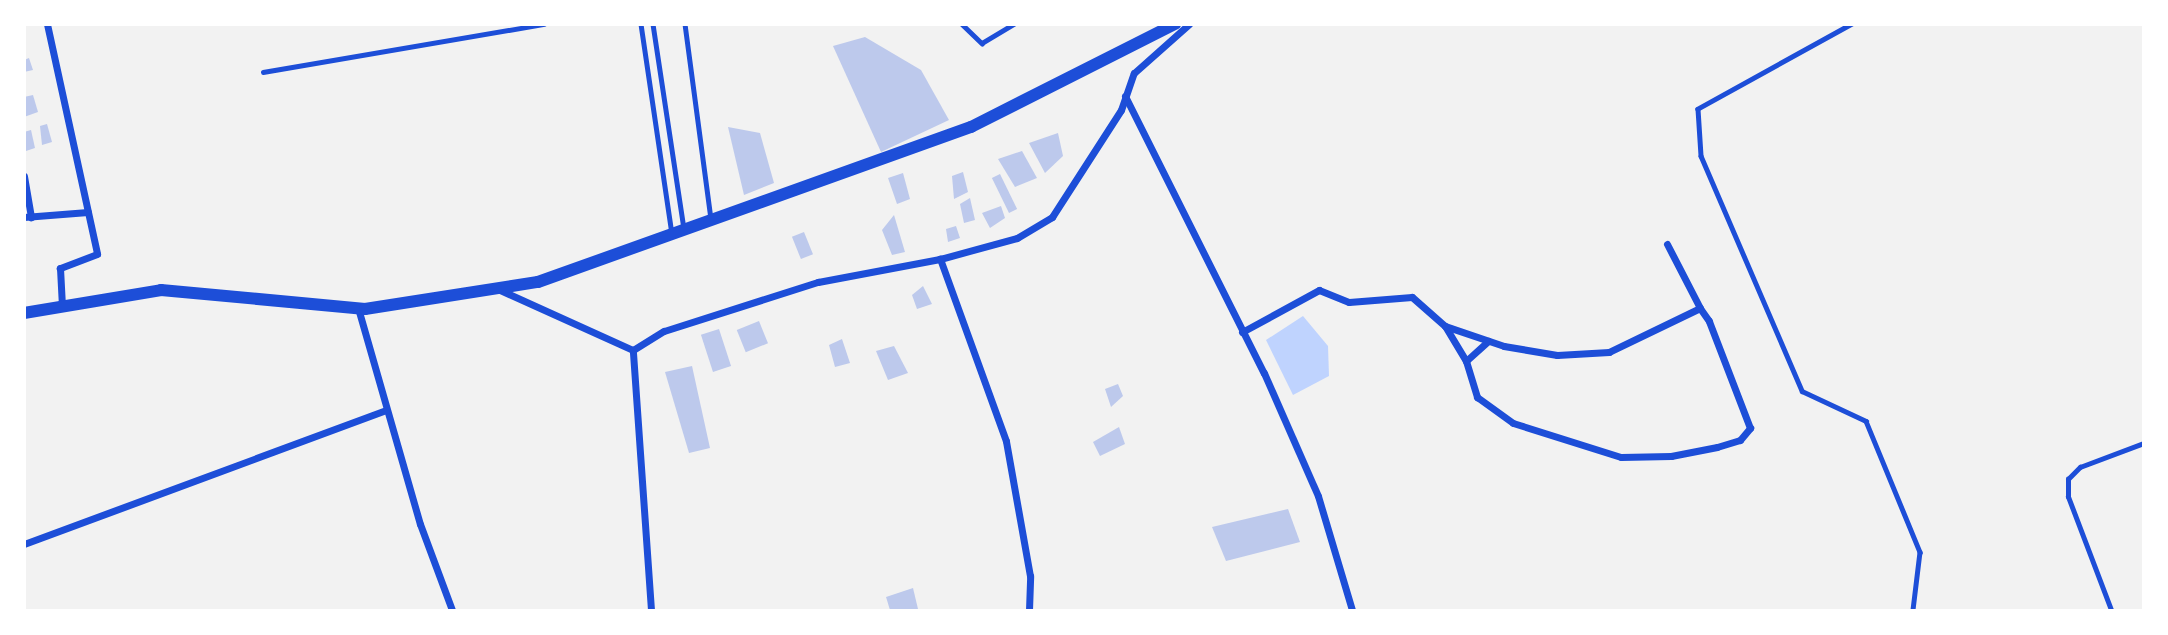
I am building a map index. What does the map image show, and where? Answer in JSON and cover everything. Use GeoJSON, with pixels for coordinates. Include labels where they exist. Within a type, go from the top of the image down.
{"type":"FeatureCollection","features":[{"type":"Feature","properties":{"kind":"main road"},"geometry":{"type":"LineString","coordinates":[[24,313],[161,290],[358,308],[538,282],[679,235],[971,127],[1175,24]]}},
{"type":"Feature","properties":{"kind":"street"},"geometry":{"type":"LineString","coordinates":[[47,24],[97,254],[60,268],[62,305]]}},
{"type":"Feature","properties":{"kind":"street"},"geometry":{"type":"LineString","coordinates":[[634,350],[664,331],[818,282],[940,259],[1017,238],[1052,217],[1073,190],[1125,96],[1134,73],[1189,24]]}},
{"type":"Feature","properties":{"kind":"street"},"geometry":{"type":"LineString","coordinates":[[1125,96],[1242,332],[1318,496],[1352,611]]}},
{"type":"Feature","properties":{"kind":"street"},"geometry":{"type":"LineString","coordinates":[[24,176],[28,217],[88,212]]}},
{"type":"Feature","properties":{"kind":"street"},"geometry":{"type":"LineString","coordinates":[[1242,332],[1319,290],[1349,303],[1412,297],[1445,326],[1466,361],[1476,397],[1513,423],[1563,442],[1621,457],[1671,456],[1740,440],[1750,428],[1709,321],[1700,309],[1667,244]]}},
{"type":"Feature","properties":{"kind":"street"},"geometry":{"type":"LineString","coordinates":[[940,259],[1006,440],[1030,576],[1029,611]]}},
{"type":"Feature","properties":{"kind":"street"},"geometry":{"type":"LineString","coordinates":[[499,289],[634,350]]}},
{"type":"Feature","properties":{"kind":"street"},"geometry":{"type":"LineString","coordinates":[[358,308],[420,524],[452,611]]}},
{"type":"Feature","properties":{"kind":"street"},"geometry":{"type":"LineString","coordinates":[[1445,326],[1488,341],[1558,355],[1609,352],[1700,309]]}},
{"type":"Feature","properties":{"kind":"street"},"geometry":{"type":"LineString","coordinates":[[1466,361],[1488,341]]}},
{"type":"Feature","properties":{"kind":"street"},"geometry":{"type":"LineString","coordinates":[[634,350],[651,611]]}},
{"type":"Feature","properties":{"kind":"street"},"geometry":{"type":"LineString","coordinates":[[24,544],[386,410]]}},
{"type":"Feature","properties":{"kind":"lane"},"geometry":{"type":"LineString","coordinates":[[263,72],[544,24]]}},
{"type":"Feature","properties":{"kind":"lane"},"geometry":{"type":"LineString","coordinates":[[685,24],[711,223]]}},
{"type":"Feature","properties":{"kind":"lane"},"geometry":{"type":"LineString","coordinates":[[962,24],[982,43],[1014,24]]}},
{"type":"Feature","properties":{"kind":"lane"},"geometry":{"type":"LineString","coordinates":[[1852,24],[1698,109],[1701,156],[1802,391],[1866,421],[1920,552],[1913,611]]}},
{"type":"Feature","properties":{"kind":"lane"},"geometry":{"type":"LineString","coordinates":[[653,26],[679,235],[642,27],[653,26]]}},
{"type":"Feature","properties":{"kind":"lane"},"geometry":{"type":"LineString","coordinates":[[2111,611],[2068,497],[2068,479],[2080,467],[2144,443]]}},
{"type":"Feature","properties":{"kind":"water"},"geometry":{"type":"Polygon","coordinates":[[[1303,316],[1328,346],[1329,376],[1293,395],[1266,340],[1303,316]]]}},
{"type":"Feature","properties":{"kind":"building"},"geometry":{"type":"Polygon","coordinates":[[[865,37],[921,70],[949,120],[881,152],[833,46],[865,37]]]}},
{"type":"Feature","properties":{"kind":"building"},"geometry":{"type":"Polygon","coordinates":[[[29,58],[33,70],[24,72],[24,60],[29,58]]]}},
{"type":"Feature","properties":{"kind":"building"},"geometry":{"type":"Polygon","coordinates":[[[33,95],[38,112],[24,117],[24,97],[33,95]]]}},
{"type":"Feature","properties":{"kind":"building"},"geometry":{"type":"Polygon","coordinates":[[[47,124],[52,142],[42,145],[40,126],[47,124]]]}},
{"type":"Feature","properties":{"kind":"building"},"geometry":{"type":"Polygon","coordinates":[[[728,127],[760,133],[774,183],[744,195],[728,127]]]}},
{"type":"Feature","properties":{"kind":"building"},"geometry":{"type":"Polygon","coordinates":[[[31,130],[35,148],[26,151],[24,132],[31,130]]]}},
{"type":"Feature","properties":{"kind":"building"},"geometry":{"type":"Polygon","coordinates":[[[1058,133],[1063,156],[1045,173],[1029,143],[1058,133]]]}},
{"type":"Feature","properties":{"kind":"building"},"geometry":{"type":"Polygon","coordinates":[[[1022,151],[1037,178],[1015,187],[998,159],[1022,151]]]}},
{"type":"Feature","properties":{"kind":"building"},"geometry":{"type":"Polygon","coordinates":[[[963,172],[968,192],[954,199],[952,176],[963,172]]]}},
{"type":"Feature","properties":{"kind":"building"},"geometry":{"type":"Polygon","coordinates":[[[903,173],[910,199],[897,204],[888,178],[903,173]]]}},
{"type":"Feature","properties":{"kind":"building"},"geometry":{"type":"Polygon","coordinates":[[[1000,174],[1017,209],[1009,213],[992,178],[1000,174]]]}},
{"type":"Feature","properties":{"kind":"building"},"geometry":{"type":"Polygon","coordinates":[[[970,198],[975,220],[964,223],[960,204],[970,198]]]}},
{"type":"Feature","properties":{"kind":"building"},"geometry":{"type":"Polygon","coordinates":[[[1001,206],[1005,218],[990,228],[982,213],[1001,206]]]}},
{"type":"Feature","properties":{"kind":"building"},"geometry":{"type":"Polygon","coordinates":[[[894,215],[905,252],[892,255],[882,230],[894,215]]]}},
{"type":"Feature","properties":{"kind":"building"},"geometry":{"type":"Polygon","coordinates":[[[956,226],[960,238],[948,242],[946,229],[956,226]]]}},
{"type":"Feature","properties":{"kind":"building"},"geometry":{"type":"Polygon","coordinates":[[[804,232],[813,254],[801,259],[792,237],[804,232]]]}},
{"type":"Feature","properties":{"kind":"building"},"geometry":{"type":"Polygon","coordinates":[[[923,286],[932,304],[917,309],[912,295],[923,286]]]}},
{"type":"Feature","properties":{"kind":"building"},"geometry":{"type":"Polygon","coordinates":[[[759,321],[768,343],[746,352],[737,330],[759,321]]]}},
{"type":"Feature","properties":{"kind":"building"},"geometry":{"type":"Polygon","coordinates":[[[719,329],[731,366],[713,372],[701,335],[719,329]]]}},
{"type":"Feature","properties":{"kind":"building"},"geometry":{"type":"Polygon","coordinates":[[[842,339],[850,363],[835,367],[829,345],[842,339]]]}},
{"type":"Feature","properties":{"kind":"building"},"geometry":{"type":"Polygon","coordinates":[[[894,346],[908,373],[888,380],[876,351],[894,346]]]}},
{"type":"Feature","properties":{"kind":"building"},"geometry":{"type":"Polygon","coordinates":[[[692,366],[710,448],[689,453],[665,372],[692,366]]]}},
{"type":"Feature","properties":{"kind":"building"},"geometry":{"type":"Polygon","coordinates":[[[1118,384],[1123,396],[1111,407],[1105,389],[1118,384]]]}},
{"type":"Feature","properties":{"kind":"building"},"geometry":{"type":"Polygon","coordinates":[[[1119,427],[1125,444],[1100,456],[1093,442],[1119,427]]]}},
{"type":"Feature","properties":{"kind":"building"},"geometry":{"type":"Polygon","coordinates":[[[1288,509],[1300,542],[1226,561],[1212,527],[1288,509]]]}},
{"type":"Feature","properties":{"kind":"building"},"geometry":{"type":"Polygon","coordinates":[[[913,588],[918,609],[890,610],[886,597],[913,588]]]}}]}
